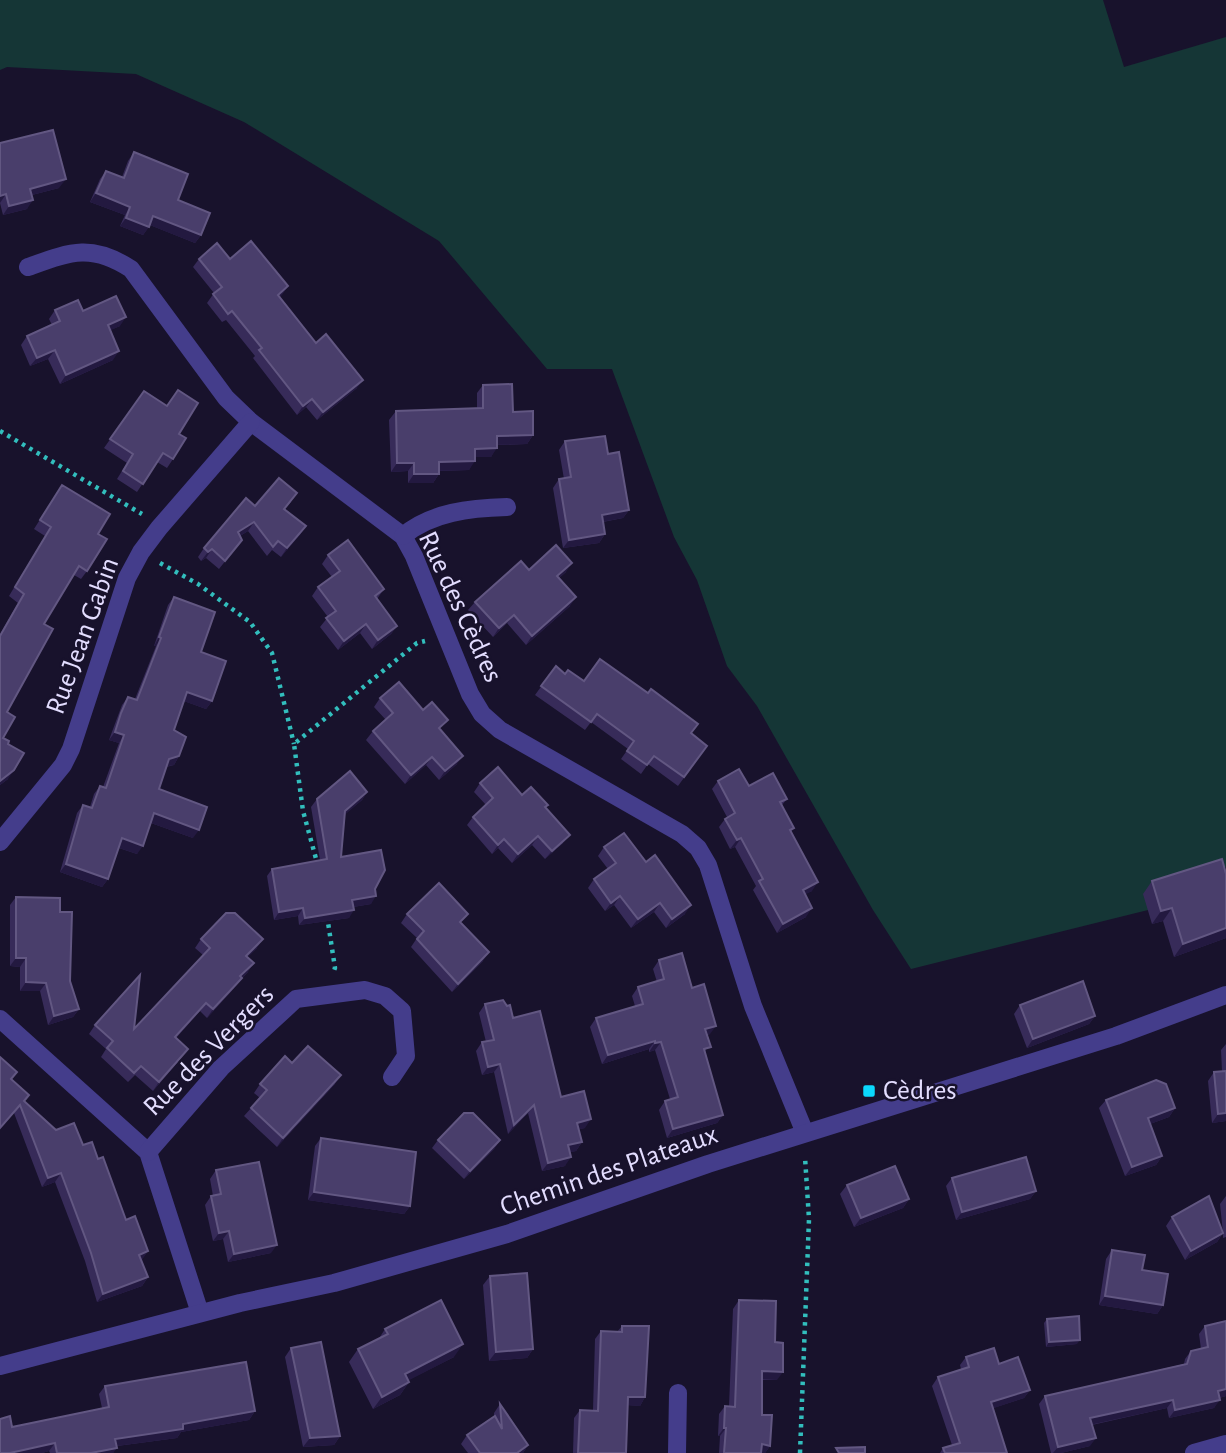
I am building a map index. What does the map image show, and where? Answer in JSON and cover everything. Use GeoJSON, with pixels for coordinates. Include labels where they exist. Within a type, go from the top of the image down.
{"type":"FeatureCollection","features":[{"type":"Feature","properties":{"kind":"street","name":"Rue des Cèdres"},"geometry":{"type":"LineString","coordinates":[[28,267],[64,255],[94,252],[113,257],[131,269],[226,398],[251,422],[403,536],[414,556],[470,694],[482,714],[500,730],[682,834],[698,848],[708,865],[753,1006],[805,1133]]}},
{"type":"Feature","properties":{"kind":"street","name":"Rue Jean Gabin"},"geometry":{"type":"LineString","coordinates":[[0,842],[67,757],[127,578],[141,552],[251,422]]}},
{"type":"Feature","properties":{"kind":"street"},"geometry":{"type":"LineString","coordinates":[[403,536],[415,526],[467,508],[507,507]]}},
{"type":"Feature","properties":{"kind":"street","name":"Rue des Vergers"},"geometry":{"type":"LineString","coordinates":[[148,1152],[221,1068],[296,999],[365,990],[385,996],[402,1011],[406,1056],[392,1077]]}},
{"type":"Feature","properties":{"kind":"street","name":"Chemin des Plateaux"},"geometry":{"type":"LineString","coordinates":[[0,1366],[200,1314],[334,1283],[508,1234],[708,1164],[1103,1040],[1226,995]]}},
{"type":"Feature","properties":{"kind":"street"},"geometry":{"type":"LineString","coordinates":[[0,1019],[148,1152],[200,1314]]}},
{"type":"Feature","properties":{"kind":"street"},"geometry":{"type":"LineString","coordinates":[[677,1453],[678,1393]]}},
{"type":"Feature","properties":{"kind":"street"},"geometry":{"type":"LineString","coordinates":[[1194,1453],[1226,1444]]}},
{"type":"Feature","properties":{"kind":"path"},"geometry":{"type":"LineString","coordinates":[[0,431],[145,516],[159,528]]}},
{"type":"Feature","properties":{"kind":"path"},"geometry":{"type":"LineString","coordinates":[[141,552],[198,584],[250,622],[272,653],[294,744],[303,811],[318,868]]}},
{"type":"Feature","properties":{"kind":"path"},"geometry":{"type":"LineString","coordinates":[[294,744],[417,643],[446,634]]}},
{"type":"Feature","properties":{"kind":"path"},"geometry":{"type":"LineString","coordinates":[[324,996],[334,968],[327,915]]}},
{"type":"Feature","properties":{"kind":"path"},"geometry":{"type":"LineString","coordinates":[[800,1453],[809,1219],[805,1133]]}},
{"type":"Feature","properties":{"kind":"green space"},"geometry":{"type":"Polygon","coordinates":[[[0,0],[1103,0],[1124,67],[1226,37],[1226,867],[1155,888],[1148,910],[911,969],[873,910],[757,706],[727,666],[697,580],[674,537],[612,369],[547,369],[439,241],[244,122],[136,74],[7,67],[0,70],[0,0]]]}},
{"type":"Feature","properties":{"kind":"building"},"geometry":{"type":"Polygon","coordinates":[[[53,130],[66,179],[30,189],[33,200],[9,206],[6,194],[0,196],[0,143],[53,130]]]}},
{"type":"Feature","properties":{"kind":"building"},"geometry":{"type":"Polygon","coordinates":[[[134,152],[188,174],[178,200],[210,213],[201,235],[153,216],[149,227],[126,218],[130,207],[96,193],[106,171],[124,178],[134,152]]]}},
{"type":"Feature","properties":{"kind":"building"},"geometry":{"type":"Polygon","coordinates":[[[251,241],[288,286],[278,295],[316,343],[326,334],[363,380],[323,412],[312,399],[303,406],[259,350],[262,348],[232,311],[228,314],[213,294],[222,287],[199,259],[217,243],[230,259],[251,241]]]}},
{"type":"Feature","properties":{"kind":"building"},"geometry":{"type":"Polygon","coordinates":[[[116,296],[126,317],[108,325],[119,351],[66,375],[55,350],[37,358],[27,336],[60,321],[55,310],[78,300],[83,311],[116,296]]]}},
{"type":"Feature","properties":{"kind":"building"},"geometry":{"type":"Polygon","coordinates":[[[512,384],[513,412],[533,411],[533,435],[497,436],[497,448],[475,449],[475,461],[439,462],[439,474],[414,474],[414,463],[397,463],[396,411],[483,408],[483,385],[512,384]]]}},
{"type":"Feature","properties":{"kind":"building"},"geometry":{"type":"Polygon","coordinates":[[[178,390],[198,403],[179,434],[186,438],[173,459],[163,453],[143,484],[123,471],[133,454],[110,439],[144,391],[167,406],[178,390]]]}},
{"type":"Feature","properties":{"kind":"building"},"geometry":{"type":"Polygon","coordinates":[[[605,436],[608,454],[619,452],[629,510],[602,515],[605,534],[569,540],[559,479],[571,477],[565,441],[605,436]]]}},
{"type":"Feature","properties":{"kind":"building"},"geometry":{"type":"Polygon","coordinates":[[[279,478],[297,493],[284,509],[306,526],[287,548],[278,541],[273,547],[254,522],[238,532],[242,540],[225,561],[212,549],[208,552],[204,548],[246,498],[255,506],[279,478]]]}},
{"type":"Feature","properties":{"kind":"building"},"geometry":{"type":"Polygon","coordinates":[[[62,485],[110,514],[98,534],[107,539],[87,571],[79,566],[44,624],[53,629],[7,712],[15,717],[3,738],[24,753],[14,770],[0,781],[0,636],[24,594],[15,587],[51,527],[40,520],[62,485]]]}},
{"type":"Feature","properties":{"kind":"building"},"geometry":{"type":"Polygon","coordinates":[[[348,540],[384,589],[375,596],[397,626],[378,640],[366,624],[344,641],[326,618],[336,611],[318,587],[340,571],[328,555],[348,540]]]}},
{"type":"Feature","properties":{"kind":"building"},"geometry":{"type":"Polygon","coordinates":[[[556,545],[572,563],[557,576],[576,597],[532,636],[514,615],[499,628],[475,602],[521,561],[529,570],[556,545]]]}},
{"type":"Feature","properties":{"kind":"building"},"geometry":{"type":"Polygon","coordinates":[[[174,597],[215,612],[201,652],[226,661],[212,701],[187,692],[174,730],[186,737],[179,756],[169,759],[159,789],[207,807],[199,830],[154,813],[143,846],[122,838],[108,879],[66,864],[83,805],[92,808],[100,786],[106,788],[124,735],[115,732],[121,713],[128,697],[137,700],[174,597]]]}},
{"type":"Feature","properties":{"kind":"building"},"geometry":{"type":"Polygon","coordinates":[[[600,659],[648,693],[651,689],[698,724],[691,733],[707,746],[684,777],[654,756],[647,765],[627,751],[634,741],[597,714],[591,722],[541,686],[556,666],[565,674],[568,670],[584,681],[600,659]]]}},
{"type":"Feature","properties":{"kind":"building"},"geometry":{"type":"Polygon","coordinates":[[[399,682],[423,710],[432,702],[448,720],[439,728],[463,756],[445,771],[432,757],[411,775],[373,731],[393,713],[380,698],[399,682]]]}},
{"type":"Feature","properties":{"kind":"building"},"geometry":{"type":"Polygon","coordinates":[[[498,767],[522,795],[531,787],[570,835],[552,851],[538,836],[518,854],[504,839],[498,845],[473,817],[493,798],[480,783],[498,767]]]}},
{"type":"Feature","properties":{"kind":"building"},"geometry":{"type":"Polygon","coordinates":[[[739,769],[749,786],[773,773],[787,799],[780,802],[794,828],[790,830],[818,882],[803,890],[812,908],[783,924],[759,881],[763,879],[741,838],[737,840],[725,819],[735,813],[718,781],[739,769]]]}},
{"type":"Feature","properties":{"kind":"building"},"geometry":{"type":"Polygon","coordinates":[[[350,771],[367,792],[345,811],[341,857],[381,850],[385,870],[375,889],[376,896],[352,900],[354,910],[305,918],[303,908],[279,912],[272,869],[327,859],[317,799],[350,771]]]}},
{"type":"Feature","properties":{"kind":"building"},"geometry":{"type":"Polygon","coordinates":[[[624,833],[646,862],[655,855],[691,905],[672,919],[660,903],[638,919],[620,896],[611,903],[594,879],[616,863],[604,847],[624,833]]]}},
{"type":"Feature","properties":{"kind":"building"},"geometry":{"type":"Polygon","coordinates":[[[1222,859],[1226,874],[1226,928],[1183,944],[1172,908],[1161,911],[1152,881],[1222,859]]]}},
{"type":"Feature","properties":{"kind":"building"},"geometry":{"type":"Polygon","coordinates":[[[439,883],[468,914],[460,922],[489,952],[458,984],[417,939],[424,931],[407,914],[439,883]]]}},
{"type":"Feature","properties":{"kind":"building"},"geometry":{"type":"Polygon","coordinates":[[[16,897],[60,898],[60,912],[72,912],[70,981],[79,1009],[54,1016],[46,983],[26,982],[26,958],[16,958],[16,897]]]}},
{"type":"Feature","properties":{"kind":"building"},"geometry":{"type":"Polygon","coordinates":[[[226,913],[235,913],[263,939],[246,956],[254,963],[213,1009],[206,1003],[175,1037],[188,1049],[159,1082],[141,1066],[134,1073],[107,1048],[113,1041],[95,1025],[140,975],[134,1029],[210,948],[201,939],[226,913]]]}},
{"type":"Feature","properties":{"kind":"building"},"geometry":{"type":"Polygon","coordinates":[[[682,953],[692,988],[704,984],[716,1026],[705,1029],[711,1047],[704,1049],[723,1115],[673,1129],[665,1101],[678,1097],[661,1042],[655,1041],[608,1055],[596,1018],[643,1004],[638,987],[664,979],[659,960],[682,953]]]}},
{"type":"Feature","properties":{"kind":"building"},"geometry":{"type":"Polygon","coordinates":[[[1083,981],[1095,1016],[1033,1039],[1020,1005],[1083,981]]]}},
{"type":"Feature","properties":{"kind":"building"},"geometry":{"type":"Polygon","coordinates":[[[503,1000],[507,1006],[510,1005],[513,1018],[540,1011],[561,1097],[584,1091],[591,1119],[577,1123],[582,1142],[568,1145],[571,1157],[548,1163],[534,1105],[514,1125],[500,1064],[488,1067],[482,1042],[494,1040],[485,1004],[503,1000]]]}},
{"type":"Feature","properties":{"kind":"building"},"geometry":{"type":"Polygon","coordinates":[[[308,1046],[341,1075],[283,1138],[251,1108],[267,1090],[260,1084],[285,1056],[292,1063],[308,1046]]]}},
{"type":"Feature","properties":{"kind":"building"},"geometry":{"type":"Polygon","coordinates":[[[0,1057],[17,1072],[11,1079],[29,1095],[24,1101],[56,1130],[74,1123],[83,1145],[92,1142],[98,1159],[103,1157],[126,1220],[135,1216],[148,1251],[139,1255],[148,1277],[103,1294],[91,1253],[61,1173],[48,1178],[20,1105],[0,1128],[0,1057]]]}},
{"type":"Feature","properties":{"kind":"building"},"geometry":{"type":"Polygon","coordinates":[[[1226,1071],[1226,1113],[1218,1114],[1214,1072],[1226,1071]]]}},
{"type":"Feature","properties":{"kind":"building"},"geometry":{"type":"Polygon","coordinates":[[[1156,1080],[1166,1084],[1175,1108],[1148,1118],[1162,1156],[1132,1167],[1106,1100],[1156,1080]]]}},
{"type":"Feature","properties":{"kind":"building"},"geometry":{"type":"Polygon","coordinates":[[[464,1113],[473,1113],[500,1140],[470,1171],[438,1140],[464,1113]]]}},
{"type":"Feature","properties":{"kind":"building"},"geometry":{"type":"Polygon","coordinates":[[[321,1138],[416,1152],[410,1206],[314,1192],[321,1138]]]}},
{"type":"Feature","properties":{"kind":"building"},"geometry":{"type":"Polygon","coordinates":[[[1026,1157],[1036,1191],[962,1212],[952,1178],[1026,1157]]]}},
{"type":"Feature","properties":{"kind":"building"},"geometry":{"type":"Polygon","coordinates":[[[259,1162],[277,1245],[234,1254],[229,1231],[219,1233],[211,1196],[221,1194],[216,1170],[259,1162]]]}},
{"type":"Feature","properties":{"kind":"building"},"geometry":{"type":"Polygon","coordinates":[[[895,1166],[909,1199],[861,1218],[847,1185],[895,1166]]]}},
{"type":"Feature","properties":{"kind":"building"},"geometry":{"type":"Polygon","coordinates":[[[1209,1196],[1223,1233],[1191,1251],[1172,1217],[1209,1196]]]}},
{"type":"Feature","properties":{"kind":"building"},"geometry":{"type":"Polygon","coordinates":[[[1112,1250],[1145,1255],[1142,1270],[1168,1274],[1163,1305],[1105,1296],[1112,1250]]]}},
{"type":"Feature","properties":{"kind":"building"},"geometry":{"type":"Polygon","coordinates":[[[527,1273],[533,1349],[496,1352],[490,1276],[527,1273]]]}},
{"type":"Feature","properties":{"kind":"building"},"geometry":{"type":"Polygon","coordinates":[[[441,1300],[463,1344],[405,1374],[409,1382],[382,1397],[358,1349],[388,1334],[385,1329],[441,1300]]]}},
{"type":"Feature","properties":{"kind":"building"},"geometry":{"type":"Polygon","coordinates":[[[739,1300],[776,1301],[775,1342],[783,1343],[783,1372],[762,1371],[762,1415],[772,1415],[770,1446],[762,1444],[761,1453],[724,1453],[725,1406],[735,1407],[739,1300]]]}},
{"type":"Feature","properties":{"kind":"building"},"geometry":{"type":"Polygon","coordinates":[[[1079,1316],[1080,1340],[1049,1342],[1047,1319],[1079,1316]]]}},
{"type":"Feature","properties":{"kind":"building"},"geometry":{"type":"Polygon","coordinates":[[[1226,1321],[1226,1389],[1218,1391],[1220,1400],[1175,1410],[1173,1400],[1090,1418],[1096,1438],[1058,1447],[1045,1396],[1187,1364],[1191,1351],[1208,1347],[1205,1326],[1226,1321]]]}},
{"type":"Feature","properties":{"kind":"building"},"geometry":{"type":"Polygon","coordinates":[[[622,1326],[649,1326],[645,1397],[628,1397],[626,1453],[578,1453],[580,1410],[598,1411],[601,1331],[622,1332],[622,1326]]]}},
{"type":"Feature","properties":{"kind":"building"},"geometry":{"type":"Polygon","coordinates":[[[321,1342],[340,1436],[310,1438],[291,1348],[321,1342]]]}},
{"type":"Feature","properties":{"kind":"building"},"geometry":{"type":"Polygon","coordinates":[[[994,1348],[999,1364],[1018,1357],[1030,1390],[991,1402],[1007,1453],[945,1453],[943,1448],[960,1443],[938,1377],[969,1367],[966,1357],[994,1348]]]}},
{"type":"Feature","properties":{"kind":"building"},"geometry":{"type":"Polygon","coordinates":[[[246,1362],[255,1411],[183,1424],[183,1429],[115,1439],[117,1448],[91,1453],[57,1453],[55,1443],[0,1453],[0,1419],[10,1416],[12,1427],[109,1407],[105,1386],[246,1362]]]}},
{"type":"Feature","properties":{"kind":"building"},"geometry":{"type":"Polygon","coordinates":[[[500,1404],[528,1445],[517,1453],[480,1453],[467,1435],[495,1416],[502,1429],[500,1404]]]}},
{"type":"Feature","properties":{"kind":"building"},"geometry":{"type":"Polygon","coordinates":[[[865,1447],[865,1453],[839,1453],[836,1448],[865,1447]]]}},
{"type":"Feature","properties":{"kind":"place","name":"Cèdres"},"geometry":{"type":"Point","coordinates":[869,1091]}}]}
